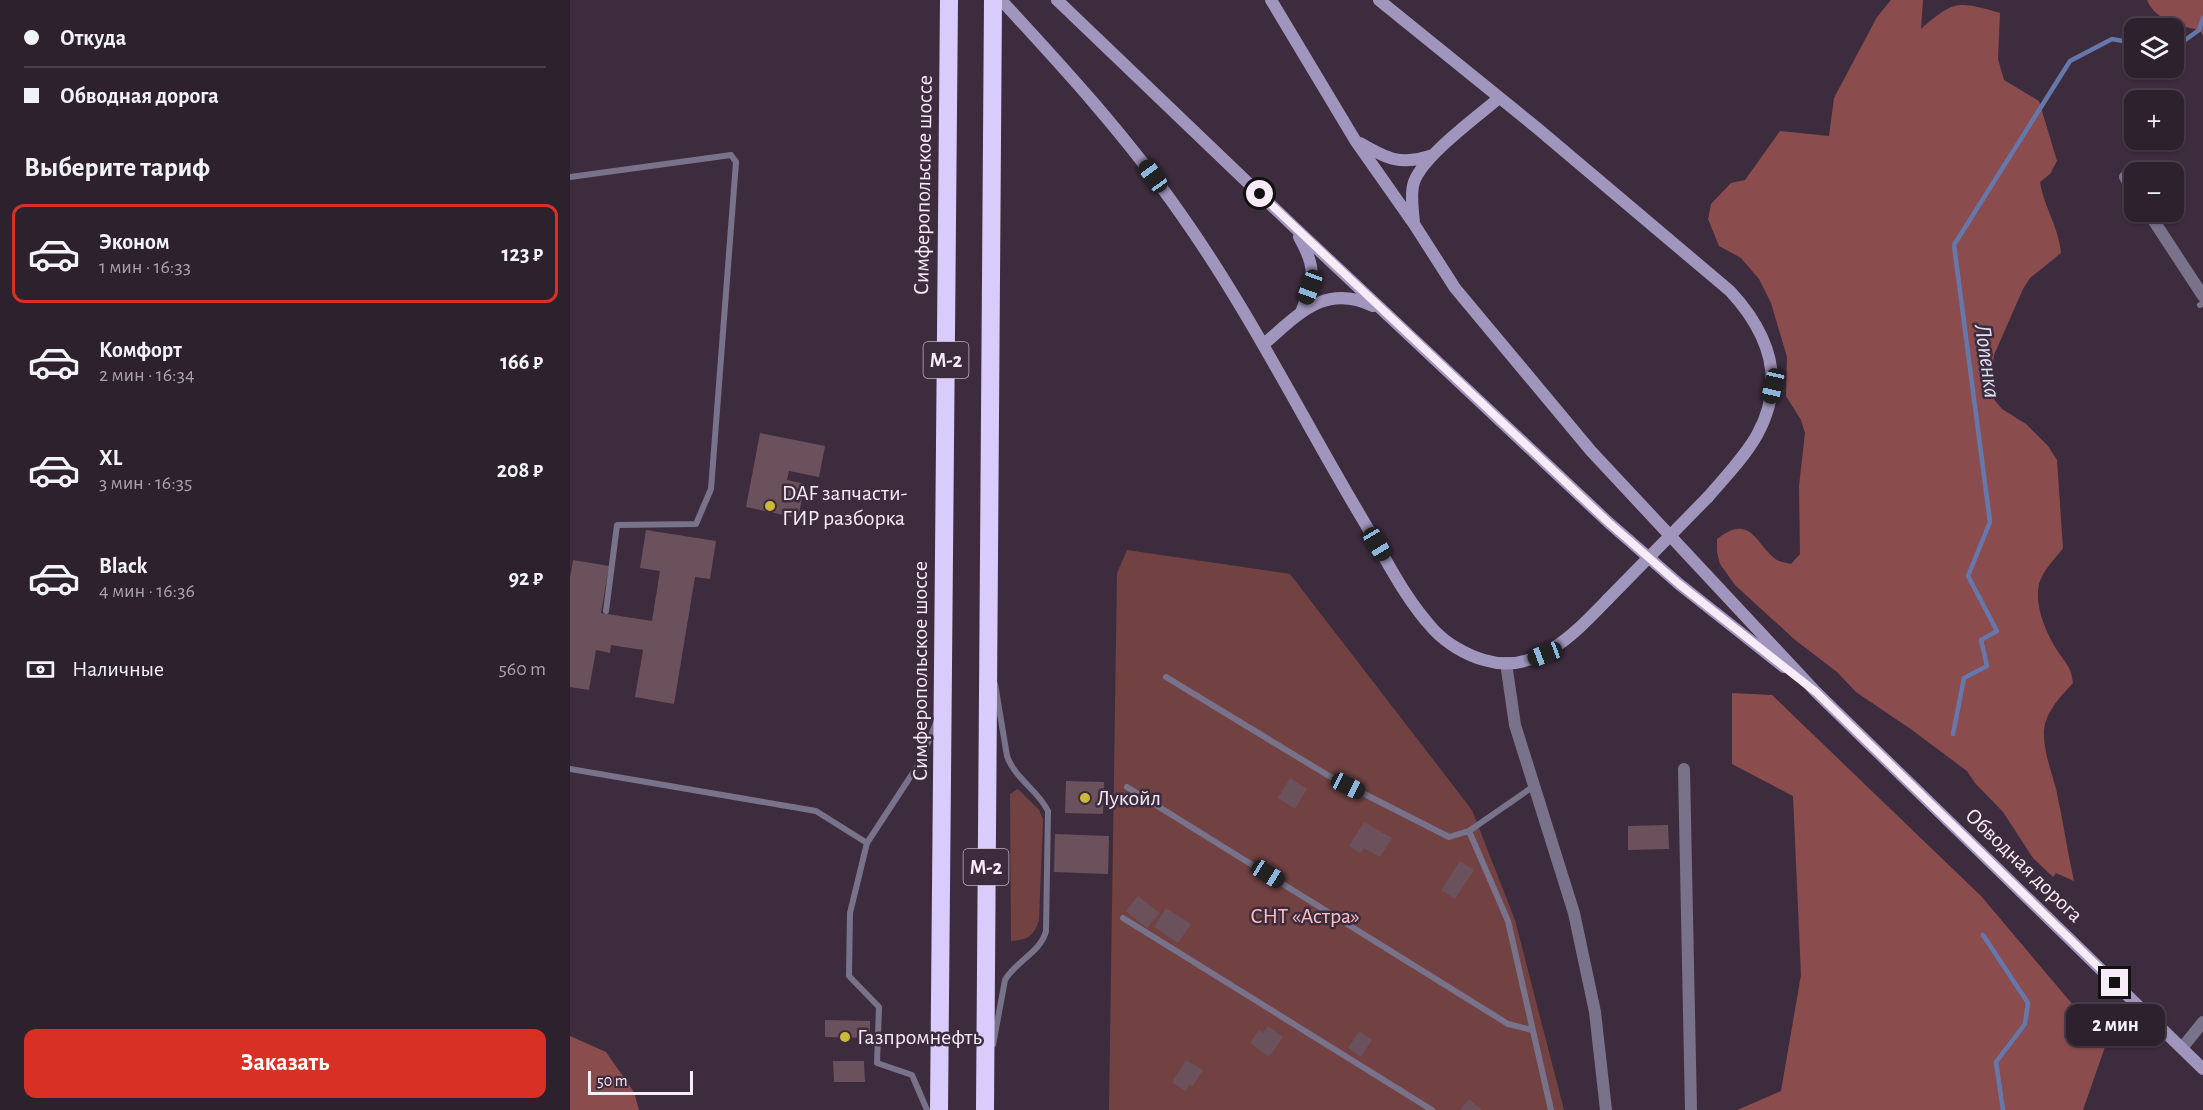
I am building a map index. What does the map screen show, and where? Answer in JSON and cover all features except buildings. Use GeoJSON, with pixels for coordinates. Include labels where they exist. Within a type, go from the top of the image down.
{"type":"FeatureCollection","features":[{"type":"Feature","properties":{"kind":"highway","name":"М-2"},"geometry":{"type":"LineString","coordinates":[[985,1110],[993,0]]}},
{"type":"Feature","properties":{"kind":"highway","name":"Симферопольское шоссе"},"geometry":{"type":"LineString","coordinates":[[939,1110],[949,8]]}},
{"type":"Feature","properties":{"kind":"main road"},"geometry":{"type":"LineString","coordinates":[[1001,0],[1139,157],[1218,269],[1264,344],[1345,490],[1409,598],[1435,631],[1463,651],[1484,661],[1506,663],[1528,660],[1545,654],[1562,643],[1608,599],[1741,459],[1758,434],[1768,408],[1773,386],[1771,363],[1757,326],[1747,310],[1730,291],[1379,0]]}},
{"type":"Feature","properties":{"kind":"main road"},"geometry":{"type":"LineString","coordinates":[[1057,0],[1608,522],[1679,584],[1816,692]]}},
{"type":"Feature","properties":{"kind":"main road"},"geometry":{"type":"LineString","coordinates":[[1270,0],[1354,140],[1414,224],[1455,288],[1591,451],[1816,692]]}},
{"type":"Feature","properties":{"kind":"main road"},"geometry":{"type":"LineString","coordinates":[[1414,224],[1412,200],[1414,183],[1420,170],[1499,98]]}},
{"type":"Feature","properties":{"kind":"main road"},"geometry":{"type":"LineString","coordinates":[[1354,140],[1382,156],[1399,161],[1416,161],[1434,155]]}},
{"type":"Feature","properties":{"kind":"main road"},"geometry":{"type":"LineString","coordinates":[[1293,226],[1310,256],[1313,272],[1301,313]]}},
{"type":"Feature","properties":{"kind":"main road"},"geometry":{"type":"LineString","coordinates":[[1264,344],[1301,313],[1319,302],[1340,297],[1359,299],[1382,310]]}},
{"type":"Feature","properties":{"kind":"main road","name":"Обводная дорога"},"geometry":{"type":"LineString","coordinates":[[1816,692],[2203,1069]]}},
{"type":"Feature","properties":{"kind":"street"},"geometry":{"type":"LineString","coordinates":[[2154,222],[2202,301]]}},
{"type":"Feature","properties":{"kind":"street"},"geometry":{"type":"LineString","coordinates":[[1506,663],[1515,725],[1574,913],[1595,1012],[1606,1110]]}},
{"type":"Feature","properties":{"kind":"street"},"geometry":{"type":"LineString","coordinates":[[1684,769],[1691,1110]]}},
{"type":"Feature","properties":{"kind":"street"},"geometry":{"type":"LineString","coordinates":[[2182,1048],[2203,1022]]}},
{"type":"Feature","properties":{"kind":"lane"},"geometry":{"type":"LineString","coordinates":[[570,177],[731,155],[736,162],[711,489],[696,524],[617,525],[606,611]]}},
{"type":"Feature","properties":{"kind":"lane"},"geometry":{"type":"LineString","coordinates":[[986,1084],[1005,980],[1011,971],[1041,944],[1046,931],[1048,811],[1043,800],[1014,772],[1010,765],[1000,705],[987,650]]}},
{"type":"Feature","properties":{"kind":"lane"},"geometry":{"type":"LineString","coordinates":[[1166,677],[1329,776],[1449,837],[1469,831],[1534,785]]}},
{"type":"Feature","properties":{"kind":"lane"},"geometry":{"type":"LineString","coordinates":[[927,1110],[912,1075],[877,1063],[879,1007],[849,976],[850,913],[867,843],[920,762],[944,703]]}},
{"type":"Feature","properties":{"kind":"lane"},"geometry":{"type":"LineString","coordinates":[[570,769],[816,811],[867,843]]}},
{"type":"Feature","properties":{"kind":"lane"},"geometry":{"type":"LineString","coordinates":[[1127,787],[1508,1024],[1532,1030]]}},
{"type":"Feature","properties":{"kind":"lane"},"geometry":{"type":"LineString","coordinates":[[1469,831],[1508,921],[1551,1110]]}},
{"type":"Feature","properties":{"kind":"lane"},"geometry":{"type":"LineString","coordinates":[[1123,918],[1432,1110]]}},
{"type":"Feature","properties":{"kind":"green space","name":"СНТ «Астра»"},"geometry":{"type":"Polygon","coordinates":[[[1127,550],[1290,574],[1472,810],[1515,920],[1564,1110],[1109,1110],[1117,573],[1127,550]]]}},
{"type":"Feature","properties":{"kind":"green space"},"geometry":{"type":"Polygon","coordinates":[[[1018,789],[1039,810],[1043,819],[1039,920],[1030,936],[1022,940],[1011,941],[1010,794],[1018,789]]]}},
{"type":"Feature","properties":{"kind":"shaded area"},"geometry":{"type":"Polygon","coordinates":[[[1891,0],[1923,0],[1921,29],[1941,13],[1957,6],[1975,6],[2000,13],[1998,59],[2004,80],[2039,101],[2057,161],[2050,174],[2040,182],[2061,253],[2030,278],[2023,289],[1994,355],[1991,384],[1992,397],[2002,409],[2026,424],[2048,446],[2057,460],[2063,548],[2041,579],[2038,601],[2045,627],[2069,669],[2073,683],[2051,710],[2045,723],[2044,737],[2074,881],[2056,873],[2053,877],[2033,858],[2003,812],[1975,783],[1967,771],[1856,692],[1837,672],[1794,639],[1735,585],[1720,564],[1717,552],[1717,539],[1738,529],[1752,534],[1779,561],[1791,564],[1800,554],[1799,486],[1805,433],[1801,420],[1786,396],[1787,357],[1771,303],[1759,279],[1741,258],[1719,246],[1708,219],[1711,204],[1731,183],[1745,180],[1780,131],[1829,136],[1834,98],[1877,17],[1891,0]]]}},
{"type":"Feature","properties":{"kind":"shaded area"},"geometry":{"type":"Polygon","coordinates":[[[2147,0],[2203,0],[2203,35],[2199,30],[2184,26],[2184,18],[2164,18],[2147,0]]]}},
{"type":"Feature","properties":{"kind":"shaded area"},"geometry":{"type":"Polygon","coordinates":[[[1732,693],[1772,695],[1981,896],[2106,1044],[2083,1110],[1737,1110],[1781,1091],[1801,975],[1793,796],[1732,764],[1732,693]]]}},
{"type":"Feature","properties":{"kind":"shaded area"},"geometry":{"type":"Polygon","coordinates":[[[570,1036],[606,1052],[634,1092],[639,1110],[570,1110],[570,1036]]]}},
{"type":"Feature","properties":{"kind":"waterway","name":"Лопенка"},"geometry":{"type":"LineString","coordinates":[[2184,41],[2199,30],[2203,18]]}},
{"type":"Feature","properties":{"kind":"waterway","name":"Лопенка"},"geometry":{"type":"LineString","coordinates":[[1953,734],[1964,678],[1987,666],[1981,640],[1997,631],[1968,576],[1990,522],[1954,245],[2070,61],[2112,39],[2124,41]]}},
{"type":"Feature","properties":{"kind":"waterway","name":"Лопенка"},"geometry":{"type":"LineString","coordinates":[[1983,935],[2028,1003],[2025,1024],[1996,1062],[2003,1110]]}},
{"type":"Feature","properties":{"kind":"place","name":"DAF запчасти- ГИР разборка"},"geometry":{"type":"Point","coordinates":[770,506]}},
{"type":"Feature","properties":{"kind":"place","name":"Лукойл"},"geometry":{"type":"Point","coordinates":[1085,798]}},
{"type":"Feature","properties":{"kind":"place","name":"Газпромнефть"},"geometry":{"type":"Point","coordinates":[845,1037]}},
{"type":"Feature","properties":{"kind":"route"},"geometry":{"type":"LineString","coordinates":[[1260,194],[1608,522],[1679,584],[1816,692],[2115,983]]}}]}
